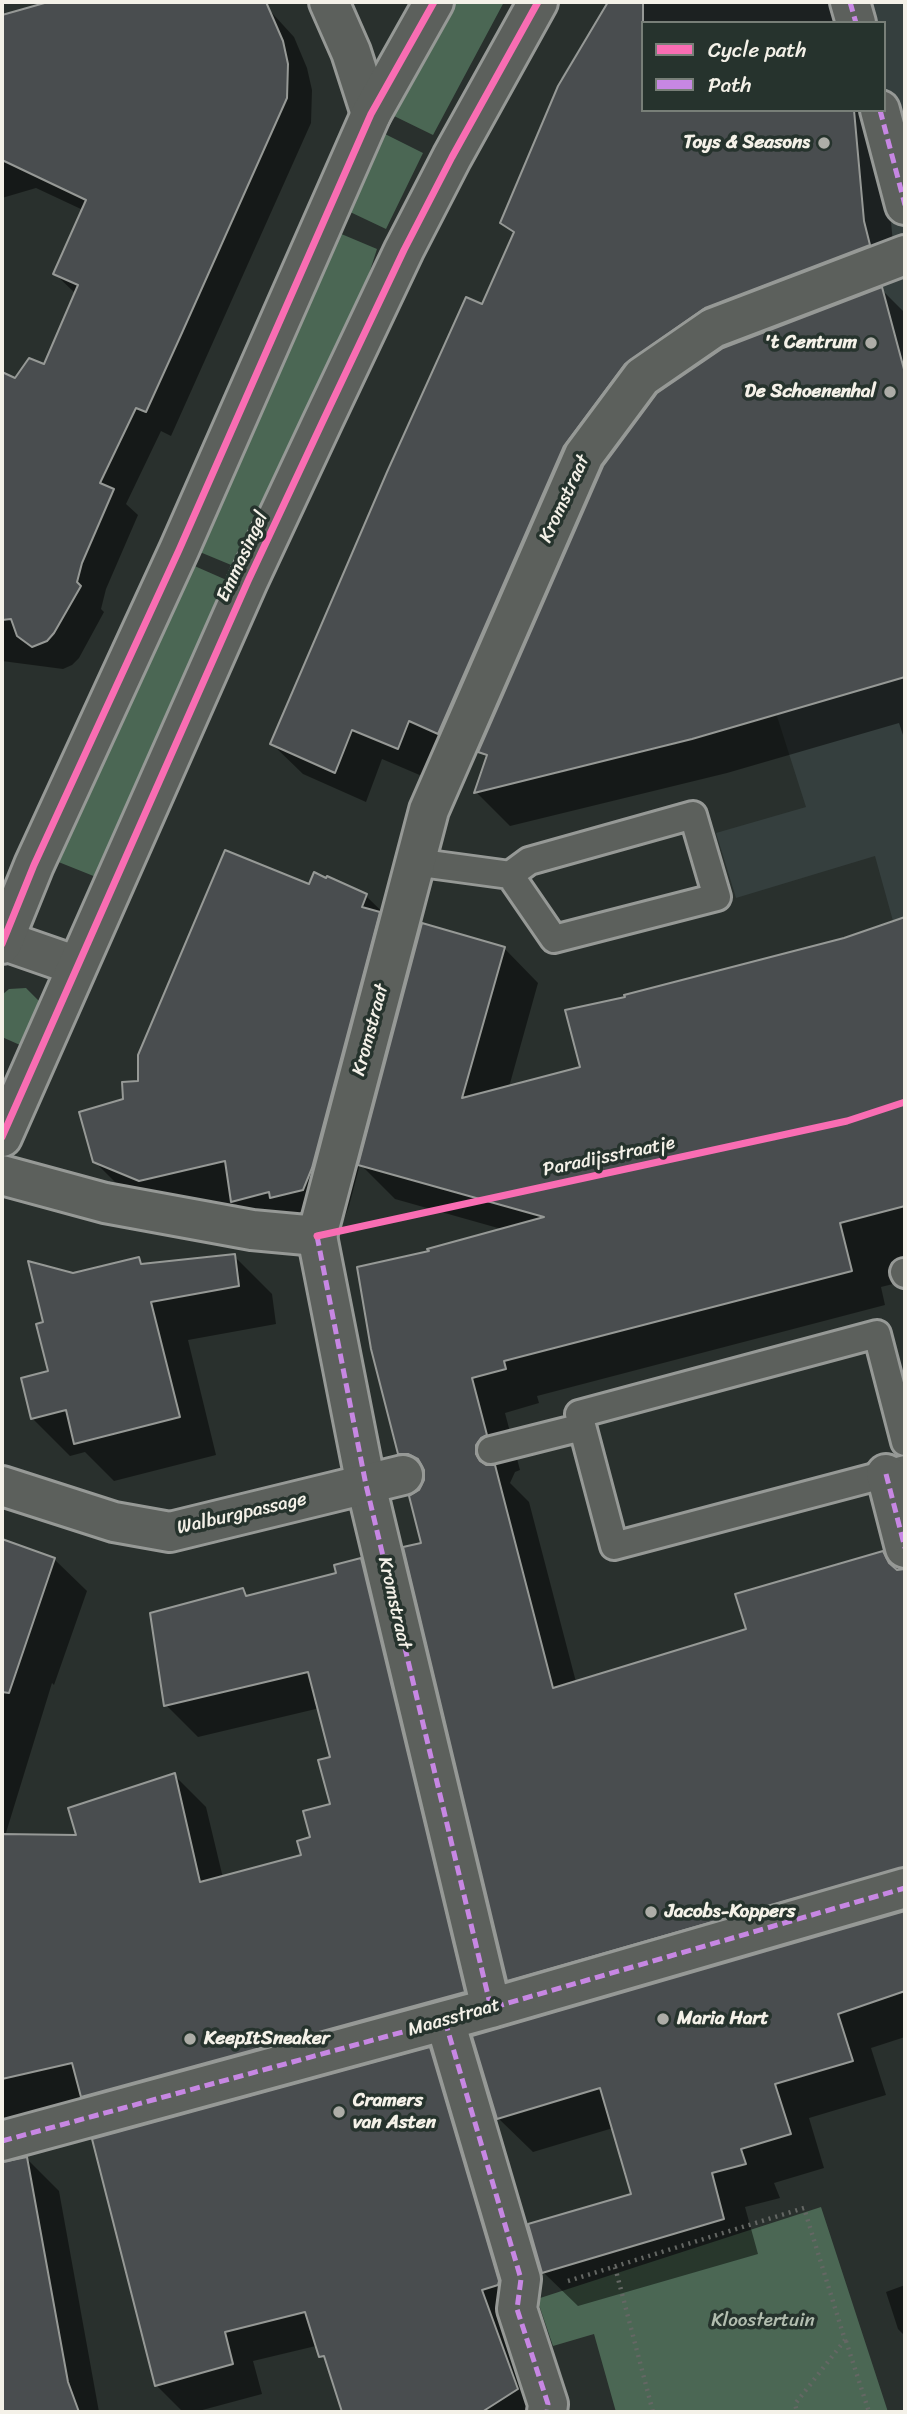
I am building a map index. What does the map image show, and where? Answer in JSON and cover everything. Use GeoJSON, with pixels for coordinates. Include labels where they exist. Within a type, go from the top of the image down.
{"type":"FeatureCollection","features":[{"type":"Feature","properties":{"kind":"street"},"geometry":{"type":"LineString","coordinates":[[329,2],[351,52],[371,114]]}},
{"type":"Feature","properties":{"kind":"street"},"geometry":{"type":"LineString","coordinates":[[77,966],[2,941],[34,864],[173,563],[371,114],[434,2]]}},
{"type":"Feature","properties":{"kind":"street","name":"Emmasingel"},"geometry":{"type":"LineString","coordinates":[[2,1137],[248,580],[398,263],[469,124],[538,2]]}},
{"type":"Feature","properties":{"kind":"street"},"geometry":{"type":"LineString","coordinates":[[850,2],[855,21]]}},
{"type":"Feature","properties":{"kind":"street"},"geometry":{"type":"LineString","coordinates":[[881,112],[905,205]]}},
{"type":"Feature","properties":{"kind":"street","name":"Kromstraat"},"geometry":{"type":"LineString","coordinates":[[491,2008],[366,1485],[317,1236],[429,810],[584,455],[642,377],[713,328],[905,255]]}},
{"type":"Feature","properties":{"kind":"street"},"geometry":{"type":"LineString","coordinates":[[2,1175],[105,1203],[252,1230],[317,1236]]}},
{"type":"Feature","properties":{"kind":"street"},"geometry":{"type":"LineString","coordinates":[[895,1471],[905,1548]]}},
{"type":"Feature","properties":{"kind":"street","name":"Walburgpassage"},"geometry":{"type":"LineString","coordinates":[[2,1486],[114,1522],[170,1532],[403,1475]]}},
{"type":"Feature","properties":{"kind":"street","name":"Maasstraat"},"geometry":{"type":"LineString","coordinates":[[2,2141],[446,2021],[905,1888]]}},
{"type":"Feature","properties":{"kind":"street"},"geometry":{"type":"LineString","coordinates":[[446,2021],[521,2278],[517,2309],[548,2404],[547,2412]]}},
{"type":"Feature","properties":{"kind":"lane"},"geometry":{"type":"LineString","coordinates":[[415,862],[510,875],[529,862],[693,815],[717,897],[554,939],[510,875]]}},
{"type":"Feature","properties":{"kind":"lane"},"geometry":{"type":"LineString","coordinates":[[895,1471],[614,1546],[579,1414],[877,1334],[905,1442]]}},
{"type":"Feature","properties":{"kind":"lane"},"geometry":{"type":"LineString","coordinates":[[491,1450],[583,1427]]}},
{"type":"Feature","properties":{"kind":"path"},"geometry":{"type":"LineString","coordinates":[[520,2296],[804,2208],[869,2412]]}},
{"type":"Feature","properties":{"kind":"path"},"geometry":{"type":"LineString","coordinates":[[615,2267],[653,2412]]}},
{"type":"Feature","properties":{"kind":"path"},"geometry":{"type":"LineString","coordinates":[[797,2412],[795,2404],[845,2340]]}},
{"type":"Feature","properties":{"kind":"shaded area"},"geometry":{"type":"Polygon","coordinates":[[[607,2],[905,2],[905,1085],[876,1094],[799,950],[893,921],[875,856],[736,898],[716,833],[806,807],[697,466],[822,367],[798,276],[763,286],[687,323],[685,215],[704,112],[886,112],[886,21],[641,21],[641,25],[568,102],[561,78],[607,2]]]}},
{"type":"Feature","properties":{"kind":"green space"},"geometry":{"type":"Polygon","coordinates":[[[451,2],[504,2],[433,135],[392,115],[451,2]]]}},
{"type":"Feature","properties":{"kind":"green space"},"geometry":{"type":"Polygon","coordinates":[[[383,133],[423,153],[386,229],[348,211],[383,133]]]}},
{"type":"Feature","properties":{"kind":"green space"},"geometry":{"type":"Polygon","coordinates":[[[339,233],[377,249],[353,323],[236,567],[195,550],[339,233]]]}},
{"type":"Feature","properties":{"kind":"green space"},"geometry":{"type":"Polygon","coordinates":[[[190,564],[231,582],[101,879],[56,861],[190,564]]]}},
{"type":"Feature","properties":{"kind":"green space"},"geometry":{"type":"Polygon","coordinates":[[[26,988],[40,1002],[41,1022],[29,1049],[2,1037],[2,995],[9,989],[26,988]]]}},
{"type":"Feature","properties":{"kind":"green space","name":"Kloostertuin"},"geometry":{"type":"Polygon","coordinates":[[[821,2207],[888,2412],[616,2412],[594,2334],[553,2346],[537,2299],[821,2207]]]}},
{"type":"Feature","properties":{"kind":"building"},"geometry":{"type":"Polygon","coordinates":[[[48,2],[266,2],[283,41],[288,64],[287,98],[181,335],[146,412],[136,408],[100,483],[114,489],[82,563],[77,582],[81,586],[54,633],[47,641],[32,647],[17,636],[11,619],[2,620],[2,372],[15,378],[29,358],[44,364],[78,285],[53,274],[86,200],[2,160],[2,15],[48,2]]]}},
{"type":"Feature","properties":{"kind":"building"},"geometry":{"type":"Polygon","coordinates":[[[608,2],[643,2],[641,112],[854,112],[864,221],[870,245],[705,308],[625,364],[564,446],[438,734],[409,721],[398,749],[352,730],[335,773],[270,744],[466,297],[482,304],[514,232],[500,223],[558,86],[608,2]]]}},
{"type":"Feature","properties":{"kind":"building"},"geometry":{"type":"Polygon","coordinates":[[[882,287],[905,373],[905,677],[692,739],[474,793],[487,755],[478,752],[603,466],[657,393],[723,348],[882,287]]]}},
{"type":"Feature","properties":{"kind":"building"},"geometry":{"type":"Polygon","coordinates":[[[225,850],[309,884],[314,872],[326,878],[327,876],[367,894],[362,907],[380,912],[312,1168],[303,1190],[270,1198],[269,1192],[231,1202],[225,1161],[139,1181],[93,1162],[79,1112],[123,1099],[122,1082],[138,1081],[138,1055],[225,850]]]}},
{"type":"Feature","properties":{"kind":"building"},"geometry":{"type":"Polygon","coordinates":[[[905,917],[905,1206],[840,1223],[852,1271],[504,1361],[506,1369],[472,1378],[487,1435],[476,1445],[476,1454],[486,1465],[495,1465],[553,1688],[746,1629],[735,1594],[883,1551],[889,1563],[897,1570],[905,1569],[905,1867],[507,1981],[403,1547],[421,1543],[409,1496],[419,1490],[424,1480],[424,1470],[418,1459],[408,1454],[398,1454],[371,1349],[357,1267],[429,1251],[427,1249],[544,1217],[358,1165],[422,923],[505,947],[462,1098],[580,1067],[565,1010],[625,997],[624,995],[844,938],[905,917]]]}},
{"type":"Feature","properties":{"kind":"building"},"geometry":{"type":"Polygon","coordinates":[[[235,1254],[239,1286],[151,1302],[180,1417],[74,1444],[66,1410],[31,1419],[21,1378],[48,1371],[36,1324],[43,1322],[28,1261],[73,1273],[139,1257],[141,1264],[235,1254]]]}},
{"type":"Feature","properties":{"kind":"building"},"geometry":{"type":"Polygon","coordinates":[[[2,1539],[55,1558],[9,1693],[2,1692],[2,1539]]]}},
{"type":"Feature","properties":{"kind":"building"},"geometry":{"type":"Polygon","coordinates":[[[361,1558],[465,1992],[81,2097],[72,2063],[2,2079],[2,1834],[76,1835],[68,1808],[175,1773],[200,1882],[301,1855],[297,1841],[310,1837],[303,1811],[330,1804],[318,1760],[330,1757],[308,1672],[164,1706],[150,1613],[243,1588],[246,1596],[336,1573],[334,1565],[361,1558]]]}},
{"type":"Feature","properties":{"kind":"building"},"geometry":{"type":"Polygon","coordinates":[[[905,1911],[905,1991],[838,2014],[853,2061],[775,2084],[791,2134],[741,2149],[746,2164],[712,2173],[724,2219],[542,2273],[528,2224],[631,2194],[600,2088],[497,2119],[472,2036],[905,1911]]]}},
{"type":"Feature","properties":{"kind":"building"},"geometry":{"type":"Polygon","coordinates":[[[430,2047],[499,2281],[498,2285],[482,2290],[518,2389],[482,2412],[342,2412],[324,2356],[319,2357],[305,2312],[225,2332],[233,2364],[155,2386],[92,2139],[430,2047]]]}},
{"type":"Feature","properties":{"kind":"building"},"geometry":{"type":"Polygon","coordinates":[[[27,2157],[68,2382],[79,2412],[2,2412],[2,2162],[27,2157]]]}},
{"type":"Feature","properties":{"kind":"marked path"},"geometry":{"type":"LineString","coordinates":[[850,2],[855,21]]}},
{"type":"Feature","properties":{"kind":"marked path"},"geometry":{"type":"LineString","coordinates":[[881,112],[905,205]]}},
{"type":"Feature","properties":{"kind":"marked path"},"geometry":{"type":"LineString","coordinates":[[317,1236],[366,1485],[491,2008]]}},
{"type":"Feature","properties":{"kind":"marked path"},"geometry":{"type":"LineString","coordinates":[[886,1474],[905,1548]]}},
{"type":"Feature","properties":{"kind":"marked path"},"geometry":{"type":"LineString","coordinates":[[2,2141],[491,2008],[905,1888]]}},
{"type":"Feature","properties":{"kind":"marked path"},"geometry":{"type":"LineString","coordinates":[[445,2021],[521,2279],[517,2309],[548,2404],[547,2412]]}},
{"type":"Feature","properties":{"kind":"cycle path"},"geometry":{"type":"LineString","coordinates":[[2,944],[34,865],[179,550],[371,114],[434,2]]}},
{"type":"Feature","properties":{"kind":"cycle path"},"geometry":{"type":"LineString","coordinates":[[2,1137],[248,581],[322,423],[404,250],[538,2]]}},
{"type":"Feature","properties":{"kind":"cycle path","name":"Paradijsstraatje"},"geometry":{"type":"LineString","coordinates":[[317,1236],[847,1121],[905,1102]]}},
{"type":"Feature","properties":{"kind":"place","name":"Toys & Seasons"},"geometry":{"type":"Point","coordinates":[824,143]}},
{"type":"Feature","properties":{"kind":"place","name":"'t Centrum"},"geometry":{"type":"Point","coordinates":[871,343]}},
{"type":"Feature","properties":{"kind":"place","name":"De Schoenenhal"},"geometry":{"type":"Point","coordinates":[890,392]}},
{"type":"Feature","properties":{"kind":"place","name":"Jacobs-Koppers"},"geometry":{"type":"Point","coordinates":[651,1912]}},
{"type":"Feature","properties":{"kind":"place","name":"Maria Hart"},"geometry":{"type":"Point","coordinates":[663,2019]}},
{"type":"Feature","properties":{"kind":"place","name":"KeepItSneaker"},"geometry":{"type":"Point","coordinates":[190,2039]}},
{"type":"Feature","properties":{"kind":"place","name":"Cramers van Asten"},"geometry":{"type":"Point","coordinates":[339,2112]}}]}
